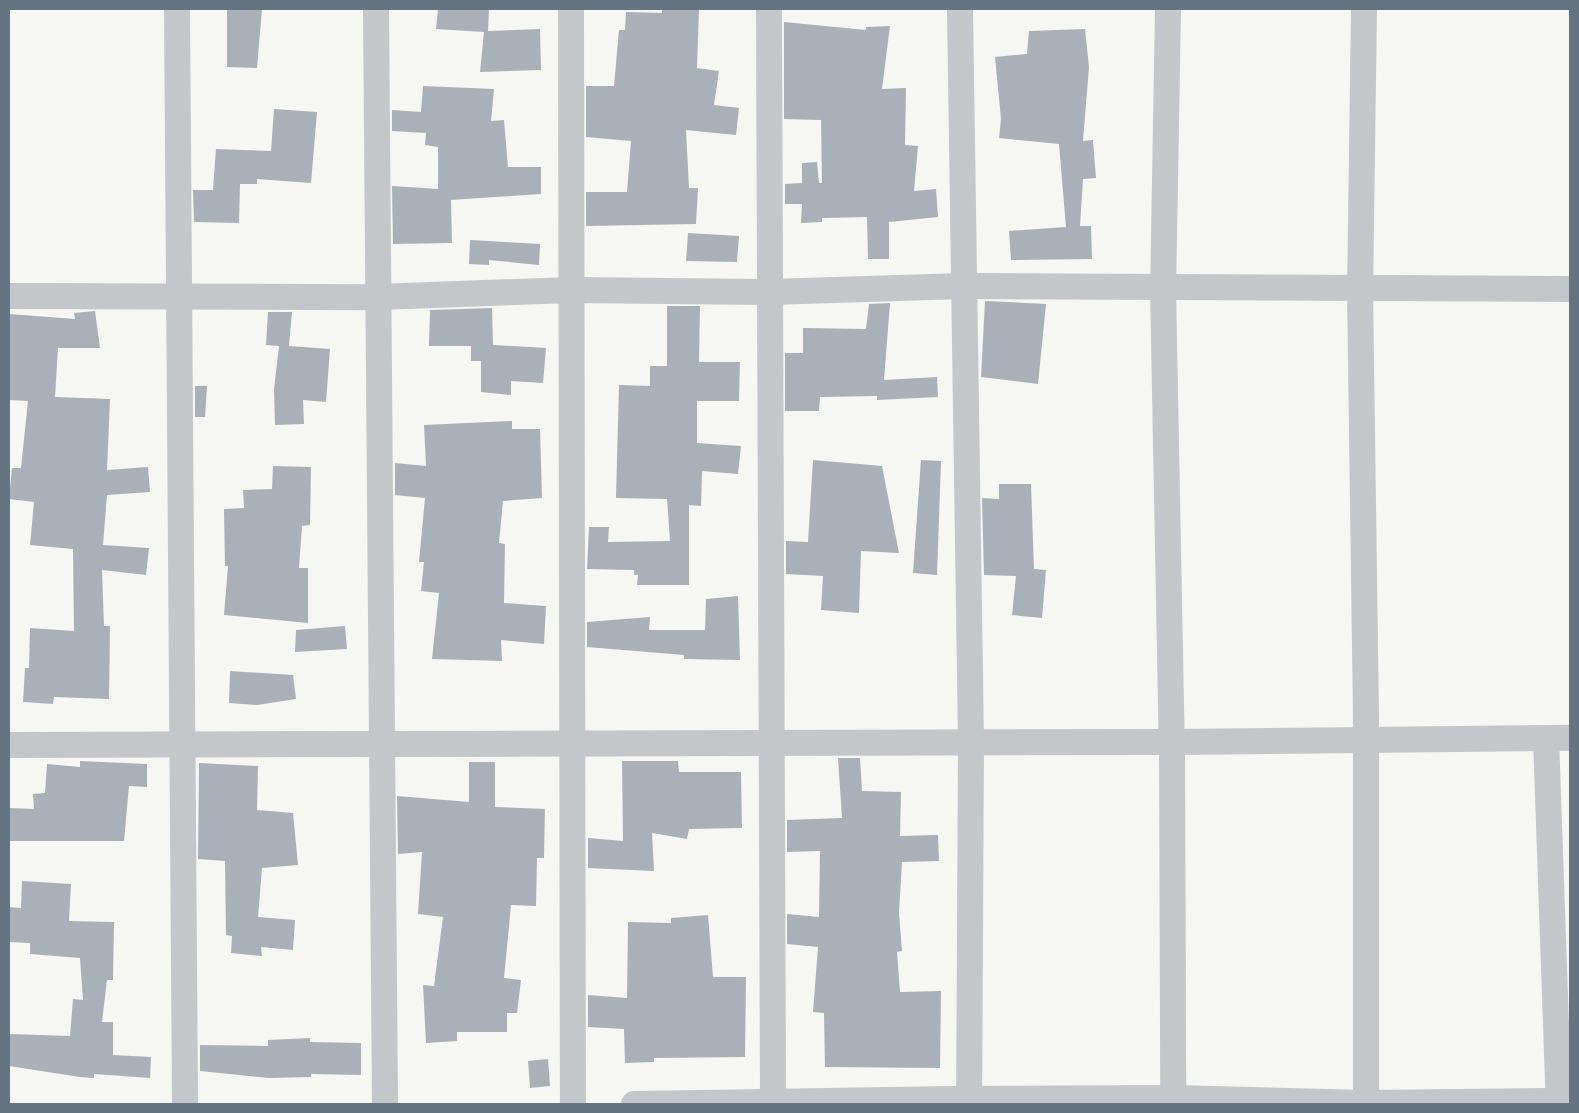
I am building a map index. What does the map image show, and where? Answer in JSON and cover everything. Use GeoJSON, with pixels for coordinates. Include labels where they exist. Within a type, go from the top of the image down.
{"type":"FeatureCollection","features":[{"type":"Feature","properties":{"kind":"street"},"geometry":{"type":"LineString","coordinates":[[177,9],[185,1104]]}},
{"type":"Feature","properties":{"kind":"street"},"geometry":{"type":"LineString","coordinates":[[376,9],[380,742],[385,1104]]}},
{"type":"Feature","properties":{"kind":"street"},"geometry":{"type":"LineString","coordinates":[[571,9],[572,1104]]}},
{"type":"Feature","properties":{"kind":"street"},"geometry":{"type":"LineString","coordinates":[[769,9],[773,1103]]}},
{"type":"Feature","properties":{"kind":"street"},"geometry":{"type":"LineString","coordinates":[[960,9],[971,742],[969,1102]]}},
{"type":"Feature","properties":{"kind":"street"},"geometry":{"type":"LineString","coordinates":[[1168,9],[1162,288],[1172,742],[1173,1101]]}},
{"type":"Feature","properties":{"kind":"street"},"geometry":{"type":"LineString","coordinates":[[1364,9],[1360,288],[1366,740],[1366,1104]]}},
{"type":"Feature","properties":{"kind":"street"},"geometry":{"type":"LineString","coordinates":[[9,296],[377,297],[571,290],[770,292],[964,286],[1570,290]]}},
{"type":"Feature","properties":{"kind":"street"},"geometry":{"type":"LineString","coordinates":[[9,745],[380,742],[1172,742],[1558,738],[1563,1102],[1366,1104],[1173,1101],[634,1104]]}},
{"type":"Feature","properties":{"kind":"building"},"geometry":{"type":"Polygon","coordinates":[[[227,9],[262,9],[257,68],[227,67],[227,9]]]}},
{"type":"Feature","properties":{"kind":"building"},"geometry":{"type":"Polygon","coordinates":[[[438,9],[489,9],[488,31],[540,29],[541,70],[480,72],[484,32],[436,29],[438,9]]]}},
{"type":"Feature","properties":{"kind":"building"},"geometry":{"type":"Polygon","coordinates":[[[662,9],[699,9],[697,68],[719,71],[714,105],[739,108],[736,135],[686,130],[689,188],[698,188],[696,224],[586,226],[586,192],[627,192],[631,141],[586,137],[586,86],[614,86],[619,30],[625,30],[626,12],[662,13],[662,9]]]}},
{"type":"Feature","properties":{"kind":"building"},"geometry":{"type":"Polygon","coordinates":[[[784,22],[866,30],[866,27],[890,26],[882,89],[906,88],[905,145],[918,146],[914,191],[936,189],[938,217],[889,222],[889,259],[868,259],[867,217],[822,218],[822,222],[801,223],[802,204],[785,204],[785,184],[802,183],[802,163],[817,162],[819,183],[822,183],[821,120],[784,119],[784,22]]]}},
{"type":"Feature","properties":{"kind":"building"},"geometry":{"type":"Polygon","coordinates":[[[1085,29],[1089,67],[1083,141],[1093,140],[1096,178],[1083,179],[1080,226],[1091,226],[1092,259],[1011,260],[1009,231],[1066,227],[1059,144],[999,138],[1001,119],[995,57],[1027,54],[1029,31],[1085,29]]]}},
{"type":"Feature","properties":{"kind":"building"},"geometry":{"type":"Polygon","coordinates":[[[423,86],[494,89],[491,121],[504,120],[508,167],[541,167],[541,194],[451,200],[452,243],[393,244],[392,186],[438,189],[438,147],[425,145],[426,133],[392,131],[392,110],[421,112],[423,86]]]}},
{"type":"Feature","properties":{"kind":"building"},"geometry":{"type":"Polygon","coordinates":[[[274,109],[317,112],[311,183],[257,179],[257,184],[240,184],[239,223],[194,222],[193,190],[213,190],[216,149],[271,151],[274,109]]]}},
{"type":"Feature","properties":{"kind":"building"},"geometry":{"type":"Polygon","coordinates":[[[688,233],[739,236],[737,262],[686,261],[688,233]]]}},
{"type":"Feature","properties":{"kind":"building"},"geometry":{"type":"Polygon","coordinates":[[[470,240],[540,244],[539,265],[489,260],[489,265],[469,264],[470,240]]]}},
{"type":"Feature","properties":{"kind":"building"},"geometry":{"type":"Polygon","coordinates":[[[985,301],[1046,304],[1038,384],[981,377],[985,301]]]}},
{"type":"Feature","properties":{"kind":"building"},"geometry":{"type":"Polygon","coordinates":[[[890,303],[884,380],[937,377],[938,397],[877,400],[877,396],[820,397],[819,411],[785,411],[785,353],[803,353],[803,328],[866,329],[869,304],[890,303]]]}},
{"type":"Feature","properties":{"kind":"building"},"geometry":{"type":"Polygon","coordinates":[[[667,306],[700,306],[699,362],[740,362],[739,401],[697,401],[697,443],[741,446],[738,474],[702,471],[701,506],[689,505],[689,585],[637,585],[638,575],[634,575],[634,570],[587,569],[589,527],[609,527],[608,542],[670,541],[667,499],[616,498],[619,385],[650,386],[650,366],[667,366],[667,306]]]}},
{"type":"Feature","properties":{"kind":"building"},"geometry":{"type":"Polygon","coordinates":[[[492,308],[493,345],[546,348],[543,383],[511,381],[511,395],[481,392],[481,361],[471,361],[471,346],[429,346],[430,310],[492,308]]]}},
{"type":"Feature","properties":{"kind":"building"},"geometry":{"type":"Polygon","coordinates":[[[95,311],[100,348],[58,348],[55,397],[110,399],[107,470],[148,467],[150,492],[107,495],[103,545],[149,548],[146,575],[102,570],[104,626],[110,626],[109,699],[54,697],[53,704],[23,702],[25,668],[29,668],[30,628],[74,631],[73,549],[30,545],[34,502],[9,499],[12,468],[21,468],[28,401],[9,400],[9,314],[75,319],[74,313],[95,311]]]}},
{"type":"Feature","properties":{"kind":"building"},"geometry":{"type":"Polygon","coordinates":[[[268,312],[292,312],[289,346],[330,349],[326,402],[303,400],[304,424],[275,425],[274,389],[279,346],[266,345],[268,312]]]}},
{"type":"Feature","properties":{"kind":"building"},"geometry":{"type":"Polygon","coordinates":[[[195,386],[207,386],[205,417],[195,417],[195,386]]]}},
{"type":"Feature","properties":{"kind":"building"},"geometry":{"type":"Polygon","coordinates":[[[512,421],[512,429],[540,429],[542,498],[503,501],[499,543],[505,544],[504,603],[546,606],[544,644],[501,640],[502,661],[432,659],[439,593],[421,591],[424,562],[419,562],[425,498],[395,495],[395,463],[426,466],[424,425],[512,421]]]}},
{"type":"Feature","properties":{"kind":"building"},"geometry":{"type":"Polygon","coordinates":[[[813,460],[882,466],[899,553],[861,551],[859,613],[821,610],[823,576],[786,574],[786,541],[808,542],[813,460]]]}},
{"type":"Feature","properties":{"kind":"building"},"geometry":{"type":"Polygon","coordinates":[[[921,460],[941,461],[937,575],[913,573],[921,460]]]}},
{"type":"Feature","properties":{"kind":"building"},"geometry":{"type":"Polygon","coordinates":[[[273,466],[311,467],[310,525],[302,526],[299,568],[308,568],[308,623],[224,615],[228,566],[225,566],[224,509],[244,508],[243,490],[272,489],[273,466]]]}},
{"type":"Feature","properties":{"kind":"building"},"geometry":{"type":"Polygon","coordinates":[[[999,484],[1031,484],[1034,569],[1046,570],[1042,618],[1012,615],[1016,576],[984,575],[982,498],[999,499],[999,484]]]}},
{"type":"Feature","properties":{"kind":"building"},"geometry":{"type":"Polygon","coordinates":[[[738,596],[740,660],[684,659],[684,655],[587,647],[587,622],[650,617],[649,630],[705,630],[706,599],[738,596]]]}},
{"type":"Feature","properties":{"kind":"building"},"geometry":{"type":"Polygon","coordinates":[[[345,626],[347,649],[295,652],[296,630],[345,626]]]}},
{"type":"Feature","properties":{"kind":"building"},"geometry":{"type":"Polygon","coordinates":[[[230,671],[293,675],[296,699],[257,705],[229,703],[230,671]]]}},
{"type":"Feature","properties":{"kind":"building"},"geometry":{"type":"Polygon","coordinates":[[[838,758],[860,758],[862,791],[901,792],[900,836],[938,835],[939,861],[902,862],[899,913],[902,951],[897,952],[900,992],[941,991],[940,1068],[825,1067],[824,1013],[813,1012],[818,947],[787,944],[787,914],[819,917],[820,851],[787,852],[787,820],[842,818],[838,758]]]}},
{"type":"Feature","properties":{"kind":"building"},"geometry":{"type":"Polygon","coordinates":[[[80,761],[147,764],[147,787],[129,786],[124,841],[9,841],[9,808],[34,809],[33,794],[45,793],[47,764],[80,767],[80,761]]]}},
{"type":"Feature","properties":{"kind":"building"},"geometry":{"type":"Polygon","coordinates":[[[622,761],[678,761],[679,772],[741,772],[742,828],[689,829],[687,839],[652,833],[654,871],[588,868],[588,838],[623,841],[622,761]]]}},
{"type":"Feature","properties":{"kind":"building"},"geometry":{"type":"Polygon","coordinates":[[[469,762],[495,762],[495,807],[545,809],[544,858],[537,858],[536,906],[511,905],[504,978],[521,980],[517,1013],[507,1013],[507,1032],[457,1032],[457,1041],[426,1043],[423,985],[434,986],[443,917],[418,914],[422,852],[398,854],[397,796],[469,802],[469,762]]]}},
{"type":"Feature","properties":{"kind":"building"},"geometry":{"type":"Polygon","coordinates":[[[199,763],[258,766],[257,810],[293,813],[298,865],[262,868],[258,917],[295,920],[293,950],[261,947],[262,956],[231,953],[232,936],[226,935],[225,861],[198,859],[199,763]]]}},
{"type":"Feature","properties":{"kind":"building"},"geometry":{"type":"Polygon","coordinates":[[[22,881],[71,884],[69,921],[114,922],[113,980],[107,980],[102,1022],[113,1022],[113,1055],[151,1057],[150,1078],[94,1074],[94,1078],[80,1077],[9,1066],[9,1034],[70,1036],[73,999],[83,1000],[80,958],[30,954],[30,943],[9,942],[9,907],[21,908],[22,881]]]}},
{"type":"Feature","properties":{"kind":"building"},"geometry":{"type":"Polygon","coordinates":[[[708,915],[713,977],[746,977],[745,1057],[654,1058],[654,1062],[625,1063],[624,1029],[588,1027],[588,995],[627,998],[628,922],[671,923],[671,918],[708,915]]]}},
{"type":"Feature","properties":{"kind":"building"},"geometry":{"type":"Polygon","coordinates":[[[310,1038],[310,1042],[361,1043],[361,1075],[311,1074],[311,1077],[269,1078],[200,1071],[200,1045],[268,1046],[268,1040],[310,1038]]]}},
{"type":"Feature","properties":{"kind":"building"},"geometry":{"type":"Polygon","coordinates":[[[548,1059],[550,1086],[530,1088],[528,1061],[548,1059]]]}}]}
